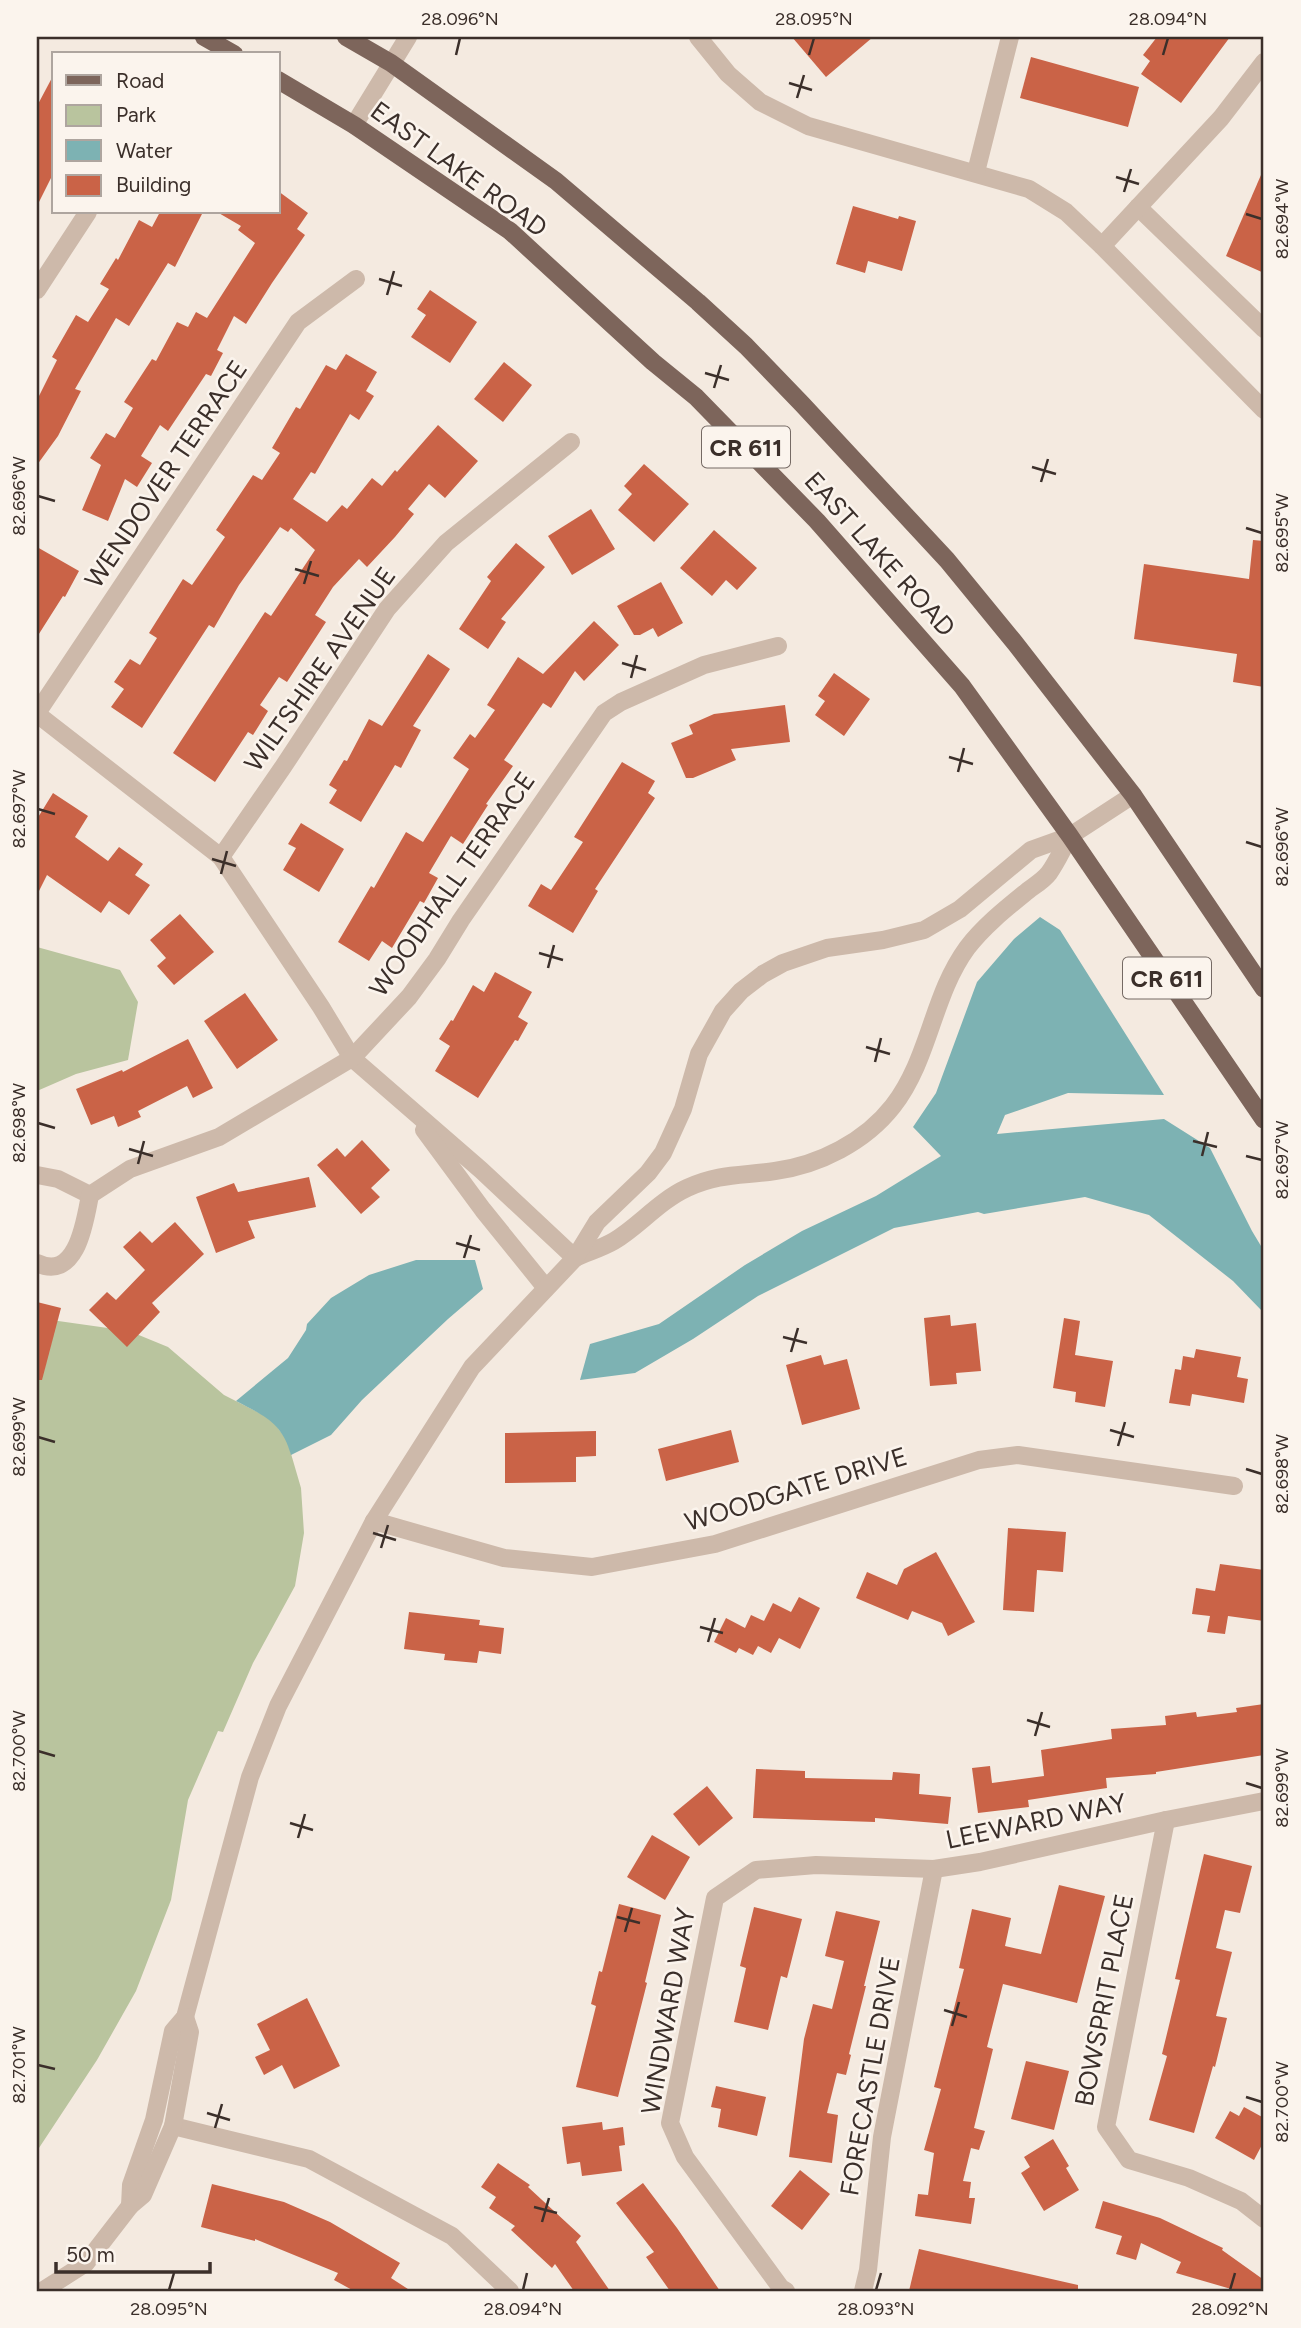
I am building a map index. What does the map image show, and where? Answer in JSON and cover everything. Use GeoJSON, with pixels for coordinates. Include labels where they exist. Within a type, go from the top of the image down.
{"type":"FeatureCollection","features":[{"type":"Feature","properties":{"kind":"main road"},"geometry":{"type":"LineString","coordinates":[[204,37],[230,52]]}},
{"type":"Feature","properties":{"kind":"main road","name":"EAST LAKE ROAD"},"geometry":{"type":"LineString","coordinates":[[346,37],[391,63],[556,181],[746,346],[876,481],[947,560],[1133,795],[1264,989]]}},
{"type":"Feature","properties":{"kind":"main road","name":"EAST LAKE ROAD"},"geometry":{"type":"LineString","coordinates":[[280,81],[354,125],[510,231],[653,362],[696,397],[741,442],[850,558],[962,687],[1070,836],[1264,1121]]}},
{"type":"Feature","properties":{"kind":"street"},"geometry":{"type":"LineString","coordinates":[[354,125],[408,37]]}},
{"type":"Feature","properties":{"kind":"street"},"geometry":{"type":"LineString","coordinates":[[698,37],[728,74],[760,102],[808,126],[1029,189],[1066,212],[1264,410]]}},
{"type":"Feature","properties":{"kind":"street"},"geometry":{"type":"LineString","coordinates":[[976,172],[1010,37]]}},
{"type":"Feature","properties":{"kind":"street"},"geometry":{"type":"LineString","coordinates":[[1102,246],[1221,118],[1264,62]]}},
{"type":"Feature","properties":{"kind":"street"},"geometry":{"type":"LineString","coordinates":[[1138,207],[1264,329]]}},
{"type":"Feature","properties":{"kind":"street"},"geometry":{"type":"LineString","coordinates":[[37,289],[87,214]]}},
{"type":"Feature","properties":{"kind":"street","name":"WENDOVER TERRACE"},"geometry":{"type":"LineString","coordinates":[[37,713],[298,322],[356,279]]}},
{"type":"Feature","properties":{"kind":"street","name":"WILTSHIRE AVENUE"},"geometry":{"type":"LineString","coordinates":[[221,857],[387,609],[446,543],[571,442]]}},
{"type":"Feature","properties":{"kind":"street","name":"WOODHALL TERRACE"},"geometry":{"type":"LineString","coordinates":[[90,1195],[130,1169],[219,1137],[352,1058],[409,998],[604,713],[621,702],[704,665],[778,646]]}},
{"type":"Feature","properties":{"kind":"street"},"geometry":{"type":"LineString","coordinates":[[37,713],[221,857],[352,1058],[490,1178],[575,1258]]}},
{"type":"Feature","properties":{"kind":"street"},"geometry":{"type":"LineString","coordinates":[[130,2206],[131,2185],[154,2120],[173,2031],[185,2017],[250,1777],[278,1706],[374,1521],[472,1367],[575,1258],[597,1222],[648,1173],[663,1153],[678,1122],[698,1054],[723,1011],[741,991],[763,974],[803,954],[827,947],[883,940],[925,930],[960,909],[1031,850],[1070,836],[1133,795]]}},
{"type":"Feature","properties":{"kind":"street"},"geometry":{"type":"LineString","coordinates":[[575,1258],[615,1240],[653,1210],[686,1189],[728,1175],[792,1168],[828,1156],[875,1125],[891,1109],[917,1068],[945,984],[956,964],[983,929],[1048,874],[1070,836]]}},
{"type":"Feature","properties":{"kind":"street"},"geometry":{"type":"LineString","coordinates":[[405,1104],[483,1210],[546,1288]]}},
{"type":"Feature","properties":{"kind":"street"},"geometry":{"type":"LineString","coordinates":[[37,1175],[58,1179],[90,1195],[82,1233],[69,1258],[56,1266],[37,1263]]}},
{"type":"Feature","properties":{"kind":"street","name":"WOODGATE DRIVE"},"geometry":{"type":"LineString","coordinates":[[374,1521],[504,1558],[592,1567],[715,1544],[979,1460],[1018,1455],[1234,1486]]}},
{"type":"Feature","properties":{"kind":"street","name":"LEEWARD WAY"},"geometry":{"type":"LineString","coordinates":[[816,1865],[934,1869],[979,1862],[1264,1801]]}},
{"type":"Feature","properties":{"kind":"street","name":"BOWSPRIT PLACE"},"geometry":{"type":"LineString","coordinates":[[1166,1820],[1105,2127],[1129,2160],[1189,2178],[1231,2196],[1264,2219]]}},
{"type":"Feature","properties":{"kind":"street","name":"WINDWARD WAY"},"geometry":{"type":"LineString","coordinates":[[786,2291],[781,2288],[685,2157],[670,2123],[715,1898],[756,1870],[816,1865]]}},
{"type":"Feature","properties":{"kind":"street","name":"FORECASTLE DRIVE"},"geometry":{"type":"LineString","coordinates":[[863,2291],[868,2270],[882,2137],[934,1869]]}},
{"type":"Feature","properties":{"kind":"street"},"geometry":{"type":"LineString","coordinates":[[42,2291],[86,2263],[130,2206],[143,2195],[173,2126],[190,2032],[185,2017]]}},
{"type":"Feature","properties":{"kind":"street"},"geometry":{"type":"LineString","coordinates":[[173,2126],[309,2159],[452,2236],[510,2291]]}},
{"type":"Feature","properties":{"kind":"green space"},"geometry":{"type":"Polygon","coordinates":[[[37,947],[120,970],[138,1002],[128,1060],[76,1074],[37,1091],[37,947]]]}},
{"type":"Feature","properties":{"kind":"green space"},"geometry":{"type":"Polygon","coordinates":[[[37,1318],[129,1331],[168,1347],[224,1395],[271,1419],[287,1440],[301,1488],[304,1533],[295,1586],[253,1663],[223,1732],[218,1731],[188,1800],[171,1900],[136,1991],[97,2060],[37,2151],[37,1318]]]}},
{"type":"Feature","properties":{"kind":"water"},"geometry":{"type":"Polygon","coordinates":[[[1040,917],[1060,930],[1164,1095],[1068,1093],[1005,1115],[997,1134],[1164,1119],[1210,1148],[1264,1251],[1264,1309],[1262,1311],[1233,1281],[1149,1215],[1085,1197],[984,1214],[978,1212],[894,1228],[758,1296],[635,1373],[580,1380],[590,1344],[659,1324],[745,1265],[802,1231],[876,1196],[941,1156],[913,1127],[936,1093],[977,982],[1014,939],[1040,917]]]}},
{"type":"Feature","properties":{"kind":"water"},"geometry":{"type":"Polygon","coordinates":[[[416,1260],[475,1260],[483,1289],[362,1400],[331,1435],[291,1455],[283,1435],[271,1421],[236,1401],[288,1358],[307,1324],[331,1298],[369,1275],[416,1260]]]}},
{"type":"Feature","properties":{"kind":"building"},"geometry":{"type":"Polygon","coordinates":[[[792,37],[873,37],[826,77],[792,37]]]}},
{"type":"Feature","properties":{"kind":"building"},"geometry":{"type":"Polygon","coordinates":[[[1157,37],[1230,37],[1181,103],[1141,74],[1150,61],[1143,55],[1157,37]]]}},
{"type":"Feature","properties":{"kind":"building"},"geometry":{"type":"Polygon","coordinates":[[[1031,57],[1139,87],[1128,127],[1020,98],[1031,57]]]}},
{"type":"Feature","properties":{"kind":"building"},"geometry":{"type":"Polygon","coordinates":[[[52,78],[52,176],[37,206],[37,106],[52,78]]]}},
{"type":"Feature","properties":{"kind":"building"},"geometry":{"type":"Polygon","coordinates":[[[1264,168],[1264,273],[1226,256],[1264,168]]]}},
{"type":"Feature","properties":{"kind":"building"},"geometry":{"type":"Polygon","coordinates":[[[280,192],[308,213],[297,229],[305,235],[246,324],[234,316],[217,350],[223,353],[211,376],[206,374],[168,431],[160,425],[141,456],[152,463],[137,487],[125,479],[108,521],[82,510],[101,465],[90,458],[106,433],[115,438],[133,408],[124,402],[152,359],[156,361],[177,322],[188,327],[196,312],[207,318],[255,243],[238,230],[241,226],[220,214],[280,214],[280,192]]]}},
{"type":"Feature","properties":{"kind":"building"},"geometry":{"type":"Polygon","coordinates":[[[853,206],[898,219],[899,216],[916,221],[902,271],[868,261],[865,273],[836,264],[853,206]]]}},
{"type":"Feature","properties":{"kind":"building"},"geometry":{"type":"Polygon","coordinates":[[[159,214],[202,214],[175,267],[168,263],[129,326],[116,318],[75,389],[81,391],[58,436],[37,465],[37,400],[57,360],[52,357],[76,315],[88,322],[109,289],[100,284],[116,258],[118,260],[139,220],[152,227],[159,214]]]}},
{"type":"Feature","properties":{"kind":"building"},"geometry":{"type":"Polygon","coordinates":[[[430,290],[477,322],[450,363],[411,337],[426,315],[417,309],[430,290]]]}},
{"type":"Feature","properties":{"kind":"building"},"geometry":{"type":"Polygon","coordinates":[[[346,354],[377,372],[366,391],[374,396],[359,420],[350,414],[315,474],[311,472],[293,499],[327,522],[342,505],[347,509],[372,478],[382,486],[438,425],[478,461],[445,498],[429,484],[408,509],[414,514],[395,537],[367,567],[359,559],[333,587],[315,615],[326,622],[287,682],[279,677],[260,705],[268,711],[253,735],[248,732],[215,782],[173,753],[265,612],[271,616],[315,550],[291,528],[288,532],[280,527],[239,585],[214,628],[209,625],[142,728],[111,707],[124,689],[114,682],[130,659],[140,665],[157,638],[149,633],[183,579],[192,585],[225,537],[216,530],[253,475],[262,480],[280,453],[272,448],[296,407],[300,409],[326,365],[336,370],[346,354]]]}},
{"type":"Feature","properties":{"kind":"building"},"geometry":{"type":"Polygon","coordinates":[[[504,362],[532,385],[503,422],[474,399],[504,362]]]}},
{"type":"Feature","properties":{"kind":"building"},"geometry":{"type":"Polygon","coordinates":[[[644,464],[689,504],[654,542],[618,510],[632,494],[624,486],[644,464]]]}},
{"type":"Feature","properties":{"kind":"building"},"geometry":{"type":"Polygon","coordinates":[[[591,509],[615,549],[572,575],[548,536],[591,509]]]}},
{"type":"Feature","properties":{"kind":"building"},"geometry":{"type":"Polygon","coordinates":[[[714,530],[757,568],[737,590],[726,580],[712,596],[680,568],[714,530]]]}},
{"type":"Feature","properties":{"kind":"building"},"geometry":{"type":"Polygon","coordinates":[[[1253,540],[1264,541],[1264,687],[1233,682],[1237,654],[1134,639],[1144,564],[1249,579],[1253,540]]]}},
{"type":"Feature","properties":{"kind":"building"},"geometry":{"type":"Polygon","coordinates":[[[516,543],[545,567],[501,619],[506,622],[488,649],[459,629],[491,581],[487,577],[516,543]]]}},
{"type":"Feature","properties":{"kind":"building"},"geometry":{"type":"Polygon","coordinates":[[[37,547],[79,571],[65,597],[63,596],[37,637],[37,547]]]}},
{"type":"Feature","properties":{"kind":"building"},"geometry":{"type":"Polygon","coordinates":[[[661,582],[683,623],[658,637],[653,628],[634,635],[617,606],[661,582]]]}},
{"type":"Feature","properties":{"kind":"building"},"geometry":{"type":"Polygon","coordinates":[[[594,621],[619,645],[584,681],[575,671],[551,708],[543,703],[504,760],[513,766],[486,804],[488,805],[463,844],[451,836],[429,873],[438,878],[424,903],[420,901],[392,948],[382,941],[369,961],[338,942],[371,886],[374,888],[406,832],[423,842],[469,769],[453,758],[470,734],[475,738],[495,710],[487,705],[518,657],[543,674],[594,621]]]}},
{"type":"Feature","properties":{"kind":"building"},"geometry":{"type":"Polygon","coordinates":[[[428,654],[450,669],[413,726],[421,730],[401,768],[395,765],[361,822],[329,803],[337,790],[329,785],[344,760],[347,761],[369,719],[382,726],[428,654]]]}},
{"type":"Feature","properties":{"kind":"building"},"geometry":{"type":"Polygon","coordinates":[[[834,673],[870,699],[844,736],[815,715],[825,701],[818,696],[834,673]]]}},
{"type":"Feature","properties":{"kind":"building"},"geometry":{"type":"Polygon","coordinates":[[[785,705],[790,742],[731,749],[736,760],[693,778],[686,778],[671,743],[693,734],[689,725],[714,714],[785,705]]]}},
{"type":"Feature","properties":{"kind":"building"},"geometry":{"type":"Polygon","coordinates":[[[622,762],[655,781],[648,793],[655,798],[595,889],[598,891],[573,933],[528,906],[541,884],[551,890],[583,842],[574,837],[622,762]]]}},
{"type":"Feature","properties":{"kind":"building"},"geometry":{"type":"Polygon","coordinates":[[[53,793],[88,816],[75,837],[108,861],[119,847],[143,864],[135,875],[150,885],[129,915],[109,901],[101,913],[47,875],[37,895],[37,819],[53,793]]]}},
{"type":"Feature","properties":{"kind":"building"},"geometry":{"type":"Polygon","coordinates":[[[301,823],[344,849],[319,892],[283,870],[296,848],[288,844],[301,823]]]}},
{"type":"Feature","properties":{"kind":"building"},"geometry":{"type":"Polygon","coordinates":[[[180,914],[214,952],[174,985],[157,966],[166,958],[150,940],[180,914]]]}},
{"type":"Feature","properties":{"kind":"building"},"geometry":{"type":"Polygon","coordinates":[[[495,972],[532,992],[518,1017],[528,1023],[478,1098],[435,1071],[450,1046],[439,1039],[451,1020],[453,1021],[473,985],[484,992],[495,972]]]}},
{"type":"Feature","properties":{"kind":"building"},"geometry":{"type":"Polygon","coordinates":[[[245,993],[278,1040],[237,1069],[204,1021],[245,993]]]}},
{"type":"Feature","properties":{"kind":"building"},"geometry":{"type":"Polygon","coordinates":[[[188,1039],[213,1088],[193,1098],[187,1086],[138,1111],[141,1117],[118,1127],[114,1116],[91,1125],[76,1089],[122,1070],[123,1072],[188,1039]]]}},
{"type":"Feature","properties":{"kind":"building"},"geometry":{"type":"Polygon","coordinates":[[[362,1140],[390,1170],[371,1188],[380,1197],[361,1214],[317,1165],[337,1148],[345,1157],[362,1140]]]}},
{"type":"Feature","properties":{"kind":"building"},"geometry":{"type":"Polygon","coordinates":[[[309,1177],[316,1207],[248,1221],[255,1238],[216,1253],[196,1197],[234,1183],[238,1192],[309,1177]]]}},
{"type":"Feature","properties":{"kind":"building"},"geometry":{"type":"Polygon","coordinates":[[[175,1222],[204,1254],[152,1303],[160,1312],[127,1347],[89,1310],[107,1292],[116,1300],[145,1270],[123,1247],[140,1231],[152,1243],[175,1222]]]}},
{"type":"Feature","properties":{"kind":"building"},"geometry":{"type":"Polygon","coordinates":[[[37,1302],[61,1308],[42,1380],[37,1380],[37,1302]]]}},
{"type":"Feature","properties":{"kind":"building"},"geometry":{"type":"Polygon","coordinates":[[[950,1315],[951,1326],[976,1323],[981,1371],[956,1373],[957,1384],[930,1386],[924,1318],[950,1315]]]}},
{"type":"Feature","properties":{"kind":"building"},"geometry":{"type":"Polygon","coordinates":[[[1064,1318],[1080,1321],[1075,1355],[1113,1361],[1105,1407],[1075,1402],[1076,1392],[1053,1388],[1064,1318]]]}},
{"type":"Feature","properties":{"kind":"building"},"geometry":{"type":"Polygon","coordinates":[[[1196,1349],[1241,1357],[1237,1377],[1248,1379],[1244,1403],[1192,1394],[1190,1406],[1169,1403],[1175,1369],[1181,1370],[1183,1356],[1194,1358],[1196,1349]]]}},
{"type":"Feature","properties":{"kind":"building"},"geometry":{"type":"Polygon","coordinates":[[[821,1355],[824,1365],[847,1359],[860,1409],[802,1425],[786,1365],[821,1355]]]}},
{"type":"Feature","properties":{"kind":"building"},"geometry":{"type":"Polygon","coordinates":[[[731,1430],[739,1462],[666,1481],[658,1449],[731,1430]]]}},
{"type":"Feature","properties":{"kind":"building"},"geometry":{"type":"Polygon","coordinates":[[[596,1431],[596,1456],[576,1457],[576,1482],[505,1483],[505,1433],[596,1431]]]}},
{"type":"Feature","properties":{"kind":"building"},"geometry":{"type":"Polygon","coordinates":[[[1008,1528],[1066,1532],[1063,1572],[1037,1570],[1034,1612],[1003,1610],[1008,1528]]]}},
{"type":"Feature","properties":{"kind":"building"},"geometry":{"type":"Polygon","coordinates":[[[936,1552],[975,1622],[948,1636],[942,1623],[912,1611],[908,1620],[856,1598],[867,1572],[897,1585],[904,1569],[936,1552]]]}},
{"type":"Feature","properties":{"kind":"building"},"geometry":{"type":"Polygon","coordinates":[[[1220,1564],[1264,1570],[1264,1621],[1228,1616],[1225,1634],[1207,1632],[1210,1616],[1192,1614],[1196,1588],[1215,1591],[1220,1564]]]}},
{"type":"Feature","properties":{"kind":"building"},"geometry":{"type":"Polygon","coordinates":[[[799,1597],[820,1608],[800,1649],[779,1638],[771,1653],[758,1646],[753,1655],[739,1648],[736,1653],[714,1642],[726,1618],[745,1628],[751,1615],[764,1621],[773,1603],[791,1612],[799,1597]]]}},
{"type":"Feature","properties":{"kind":"building"},"geometry":{"type":"Polygon","coordinates":[[[409,1612],[480,1620],[479,1625],[504,1628],[501,1654],[479,1651],[477,1663],[444,1660],[445,1654],[404,1649],[409,1612]]]}},
{"type":"Feature","properties":{"kind":"building"},"geometry":{"type":"Polygon","coordinates":[[[1264,1704],[1264,1755],[1156,1774],[1106,1778],[1107,1788],[1028,1800],[1029,1807],[978,1813],[972,1768],[990,1766],[992,1783],[1044,1776],[1041,1750],[1112,1739],[1111,1729],[1166,1725],[1165,1716],[1196,1712],[1197,1717],[1237,1712],[1236,1708],[1264,1704]]]}},
{"type":"Feature","properties":{"kind":"building"},"geometry":{"type":"Polygon","coordinates":[[[756,1769],[805,1771],[805,1778],[892,1780],[893,1772],[920,1774],[919,1794],[951,1797],[948,1824],[875,1818],[875,1822],[753,1818],[756,1769]]]}},
{"type":"Feature","properties":{"kind":"building"},"geometry":{"type":"Polygon","coordinates":[[[707,1786],[733,1818],[699,1846],[673,1814],[707,1786]]]}},
{"type":"Feature","properties":{"kind":"building"},"geometry":{"type":"Polygon","coordinates":[[[652,1835],[690,1857],[665,1900],[627,1877],[652,1835]]]}},
{"type":"Feature","properties":{"kind":"building"},"geometry":{"type":"Polygon","coordinates":[[[1204,1854],[1252,1866],[1240,1913],[1225,1910],[1216,1948],[1232,1952],[1216,2016],[1227,2018],[1194,2133],[1149,2120],[1167,2056],[1162,2054],[1180,1980],[1175,1979],[1204,1854]]]}},
{"type":"Feature","properties":{"kind":"building"},"geometry":{"type":"Polygon","coordinates":[[[1059,1885],[1105,1896],[1077,2003],[1003,1984],[987,2047],[993,2049],[974,2128],[985,2131],[979,2150],[971,2148],[963,2181],[971,2182],[969,2198],[975,2198],[971,2224],[915,2216],[918,2194],[928,2195],[934,2153],[924,2150],[941,2089],[934,2087],[964,1969],[959,1968],[972,1909],[1011,1918],[1005,1946],[1041,1954],[1059,1885]]]}},
{"type":"Feature","properties":{"kind":"building"},"geometry":{"type":"Polygon","coordinates":[[[619,1904],[661,1915],[618,2097],[576,2087],[596,2006],[591,2004],[619,1904]]]}},
{"type":"Feature","properties":{"kind":"building"},"geometry":{"type":"Polygon","coordinates":[[[754,1907],[802,1919],[787,1978],[781,1976],[768,2030],[734,2022],[746,1968],[740,1966],[754,1907]]]}},
{"type":"Feature","properties":{"kind":"building"},"geometry":{"type":"Polygon","coordinates":[[[836,1911],[880,1921],[846,2075],[837,2073],[827,2113],[838,2115],[832,2163],[789,2157],[804,2039],[813,2004],[832,2009],[844,1961],[825,1956],[836,1911]]]}},
{"type":"Feature","properties":{"kind":"building"},"geometry":{"type":"Polygon","coordinates":[[[307,1998],[340,2066],[294,2089],[282,2065],[264,2075],[255,2057],[270,2050],[257,2024],[307,1998]]]}},
{"type":"Feature","properties":{"kind":"building"},"geometry":{"type":"Polygon","coordinates":[[[1026,2061],[1069,2071],[1054,2130],[1011,2119],[1026,2061]]]}},
{"type":"Feature","properties":{"kind":"building"},"geometry":{"type":"Polygon","coordinates":[[[716,2086],[766,2097],[757,2136],[718,2127],[721,2109],[711,2107],[716,2086]]]}},
{"type":"Feature","properties":{"kind":"building"},"geometry":{"type":"Polygon","coordinates":[[[1244,2107],[1264,2118],[1264,2141],[1254,2160],[1215,2138],[1230,2111],[1239,2116],[1244,2107]]]}},
{"type":"Feature","properties":{"kind":"building"},"geometry":{"type":"Polygon","coordinates":[[[602,2122],[603,2130],[623,2127],[625,2145],[619,2146],[622,2171],[582,2176],[580,2162],[567,2164],[562,2127],[602,2122]]]}},
{"type":"Feature","properties":{"kind":"building"},"geometry":{"type":"Polygon","coordinates":[[[1053,2139],[1079,2190],[1044,2211],[1021,2173],[1030,2167],[1024,2157],[1053,2139]]]}},
{"type":"Feature","properties":{"kind":"building"},"geometry":{"type":"Polygon","coordinates":[[[498,2163],[530,2185],[528,2187],[581,2236],[576,2242],[610,2291],[574,2291],[555,2264],[552,2268],[511,2230],[515,2226],[489,2208],[496,2197],[481,2187],[498,2163]]]}},
{"type":"Feature","properties":{"kind":"building"},"geometry":{"type":"Polygon","coordinates":[[[800,2170],[830,2194],[802,2230],[771,2206],[800,2170]]]}},
{"type":"Feature","properties":{"kind":"building"},"geometry":{"type":"Polygon","coordinates":[[[643,2183],[720,2291],[670,2291],[646,2257],[654,2252],[616,2203],[643,2183]]]}},
{"type":"Feature","properties":{"kind":"building"},"geometry":{"type":"Polygon","coordinates":[[[212,2184],[284,2202],[330,2222],[400,2263],[391,2278],[411,2291],[354,2291],[334,2280],[338,2273],[255,2239],[201,2227],[212,2184]]]}},
{"type":"Feature","properties":{"kind":"building"},"geometry":{"type":"Polygon","coordinates":[[[1103,2201],[1160,2218],[1223,2248],[1222,2250],[1264,2280],[1264,2291],[1238,2291],[1176,2273],[1181,2262],[1141,2243],[1136,2260],[1116,2254],[1122,2236],[1095,2228],[1103,2201]]]}},
{"type":"Feature","properties":{"kind":"building"},"geometry":{"type":"Polygon","coordinates":[[[919,2249],[1078,2285],[1078,2291],[909,2291],[919,2249]]]}}]}
